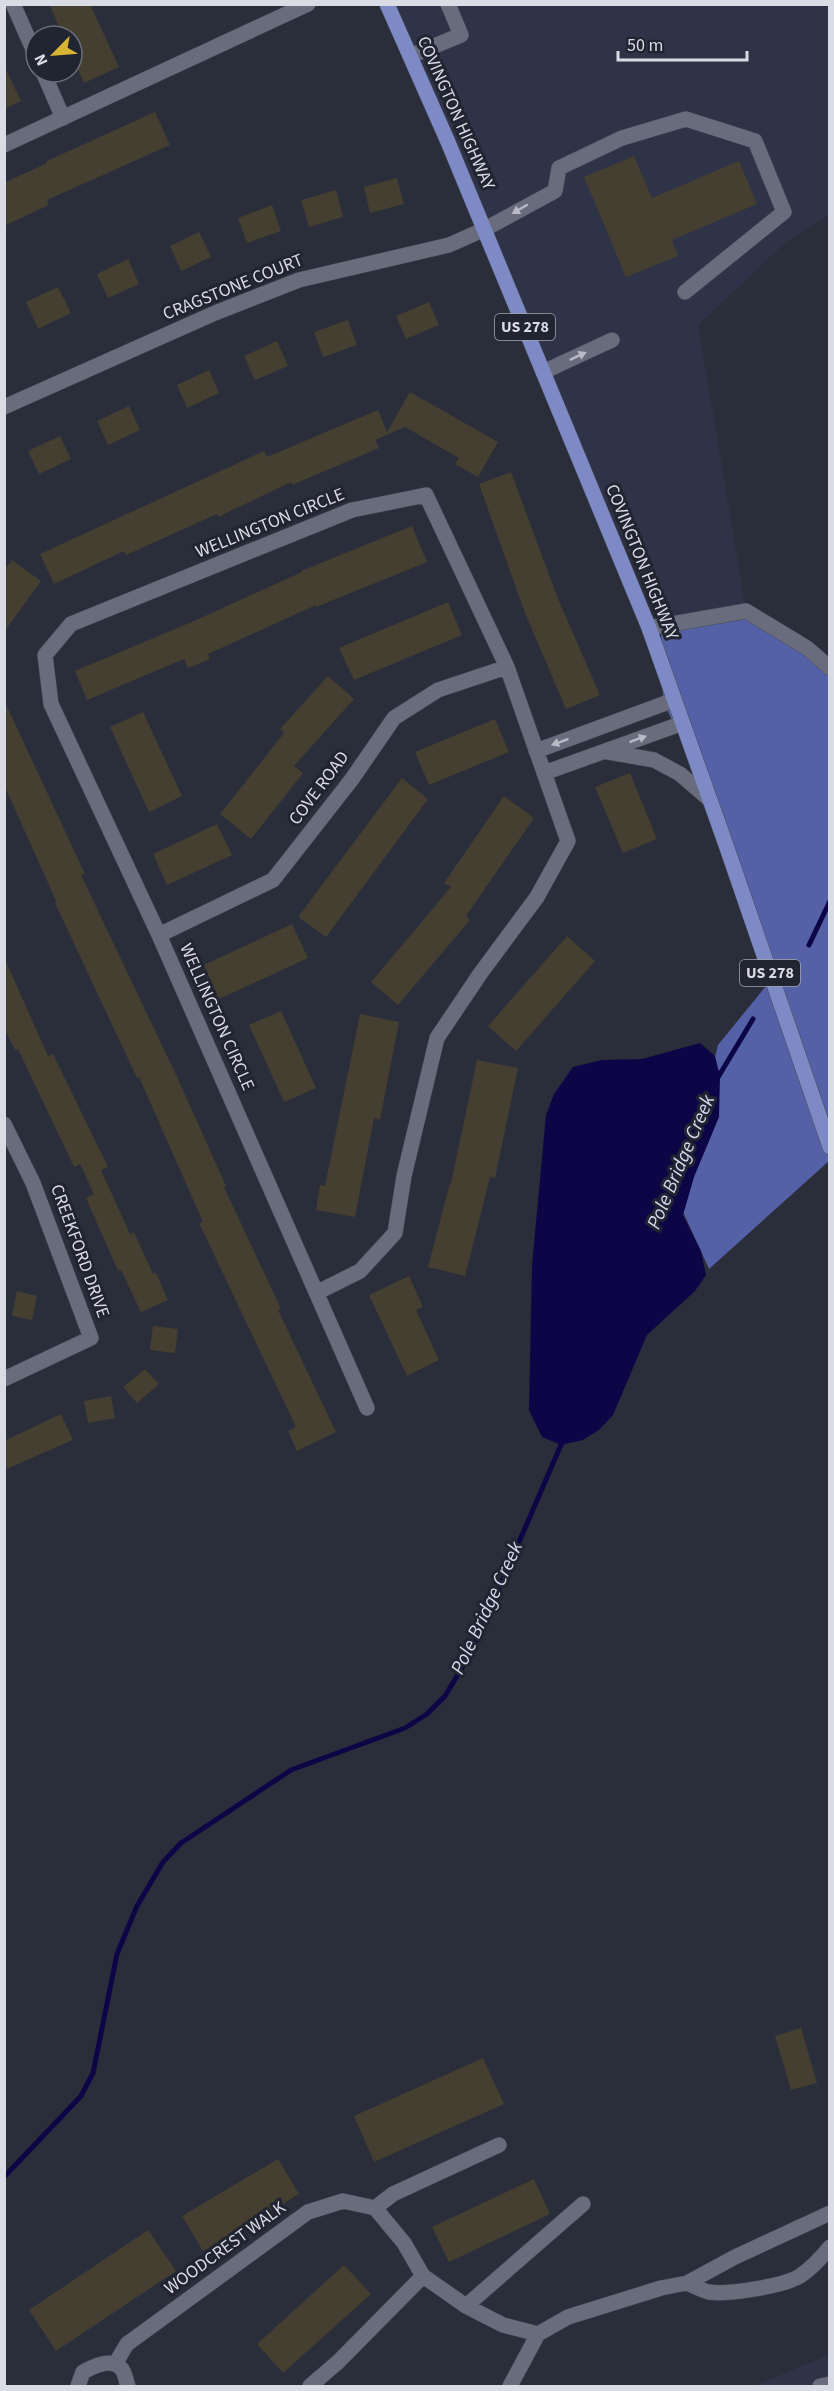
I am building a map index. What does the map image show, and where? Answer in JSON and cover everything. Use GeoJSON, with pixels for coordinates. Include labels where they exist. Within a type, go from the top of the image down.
{"type":"FeatureCollection","features":[{"type":"Feature","properties":{"kind":"main road","name":"COVINGTON HIGHWAY"},"geometry":{"type":"LineString","coordinates":[[387,4],[485,229],[649,628],[830,1147]]}},
{"type":"Feature","properties":{"kind":"street"},"geometry":{"type":"LineString","coordinates":[[13,4],[24,29]]}},
{"type":"Feature","properties":{"kind":"street"},"geometry":{"type":"LineString","coordinates":[[410,56],[461,35],[448,4]]}},
{"type":"Feature","properties":{"kind":"street"},"geometry":{"type":"LineString","coordinates":[[4,145],[298,6]]}},
{"type":"Feature","properties":{"kind":"street"},"geometry":{"type":"LineString","coordinates":[[48,84],[63,118]]}},
{"type":"Feature","properties":{"kind":"street","name":"CRAGSTONE COURT"},"geometry":{"type":"LineString","coordinates":[[4,407],[214,313],[299,280],[449,245],[485,229],[555,191],[559,168],[622,138],[686,118],[755,141],[784,212],[685,292]]}},
{"type":"Feature","properties":{"kind":"street"},"geometry":{"type":"LineString","coordinates":[[543,372],[612,340]]}},
{"type":"Feature","properties":{"kind":"street","name":"WELLINGTON CIRCLE"},"geometry":{"type":"LineString","coordinates":[[318,1292],[360,1271],[395,1233],[404,1176],[437,1038],[480,974],[537,897],[568,841],[507,667],[426,495],[352,510],[71,624],[45,655],[51,704],[159,935],[318,1292],[367,1408]]}},
{"type":"Feature","properties":{"kind":"street"},"geometry":{"type":"LineString","coordinates":[[649,628],[746,611],[807,648],[830,668]]}},
{"type":"Feature","properties":{"kind":"street","name":"COVE ROAD"},"geometry":{"type":"LineString","coordinates":[[159,935],[273,880],[352,779],[394,718],[438,690],[507,667]]}},
{"type":"Feature","properties":{"kind":"street"},"geometry":{"type":"LineString","coordinates":[[536,751],[674,700]]}},
{"type":"Feature","properties":{"kind":"street"},"geometry":{"type":"LineString","coordinates":[[544,773],[683,723]]}},
{"type":"Feature","properties":{"kind":"street"},"geometry":{"type":"LineString","coordinates":[[605,751],[654,760],[680,774],[709,799]]}},
{"type":"Feature","properties":{"kind":"street","name":"CREEKFORD DRIVE"},"geometry":{"type":"LineString","coordinates":[[4,1124],[33,1183],[91,1338],[4,1379]]}},
{"type":"Feature","properties":{"kind":"street"},"geometry":{"type":"LineString","coordinates":[[499,2145],[393,2194],[375,2208],[404,2243],[423,2276],[466,2306],[503,2325],[538,2334]]}},
{"type":"Feature","properties":{"kind":"street","name":"WOODCREST WALK"},"geometry":{"type":"LineString","coordinates":[[115,2364],[127,2344],[308,2212],[343,2201],[375,2208]]}},
{"type":"Feature","properties":{"kind":"street"},"geometry":{"type":"LineString","coordinates":[[466,2306],[583,2204]]}},
{"type":"Feature","properties":{"kind":"street"},"geometry":{"type":"LineString","coordinates":[[510,2386],[538,2334],[568,2317],[661,2288],[687,2283],[735,2257],[830,2213]]}},
{"type":"Feature","properties":{"kind":"street"},"geometry":{"type":"LineString","coordinates":[[687,2283],[709,2292],[778,2284],[798,2278],[817,2263],[830,2247]]}},
{"type":"Feature","properties":{"kind":"street"},"geometry":{"type":"LineString","coordinates":[[310,2386],[339,2362],[423,2276]]}},
{"type":"Feature","properties":{"kind":"street"},"geometry":{"type":"LineString","coordinates":[[78,2386],[83,2372],[96,2365],[115,2364],[122,2368],[128,2386]]}},
{"type":"Feature","properties":{"kind":"street"},"geometry":{"type":"LineString","coordinates":[[820,2386],[830,2384]]}},
{"type":"Feature","properties":{"kind":"shaded area"},"geometry":{"type":"Polygon","coordinates":[[[387,5],[829,5],[829,215],[787,241],[698,325],[746,611],[661,627],[387,5]]]}},
{"type":"Feature","properties":{"kind":"shaded area"},"geometry":{"type":"Polygon","coordinates":[[[746,611],[829,675],[829,1161],[709,1269],[679,1203],[718,1045],[770,981],[717,816],[663,701],[661,627],[746,611]]]}},
{"type":"Feature","properties":{"kind":"shaded area"},"geometry":{"type":"Polygon","coordinates":[[[829,2355],[829,2386],[754,2386],[829,2355]]]}},
{"type":"Feature","properties":{"kind":"water"},"geometry":{"type":"Polygon","coordinates":[[[700,1043],[715,1056],[720,1076],[719,1117],[694,1177],[683,1215],[701,1251],[706,1275],[695,1291],[647,1335],[613,1415],[599,1430],[583,1440],[561,1445],[542,1437],[529,1410],[532,1265],[546,1115],[554,1094],[573,1067],[602,1060],[642,1059],[700,1043]]]}},
{"type":"Feature","properties":{"kind":"building"},"geometry":{"type":"Polygon","coordinates":[[[49,4],[90,4],[119,67],[84,83],[84,24],[58,24],[49,4]]]}},
{"type":"Feature","properties":{"kind":"building"},"geometry":{"type":"Polygon","coordinates":[[[4,66],[21,101],[4,109],[4,66]]]}},
{"type":"Feature","properties":{"kind":"building"},"geometry":{"type":"Polygon","coordinates":[[[155,112],[170,145],[47,200],[49,205],[4,226],[4,183],[155,112]]]}},
{"type":"Feature","properties":{"kind":"building"},"geometry":{"type":"Polygon","coordinates":[[[634,156],[652,198],[739,161],[757,204],[672,240],[678,256],[626,277],[584,177],[634,156]]]}},
{"type":"Feature","properties":{"kind":"building"},"geometry":{"type":"Polygon","coordinates":[[[397,178],[404,204],[370,213],[364,187],[397,178]]]}},
{"type":"Feature","properties":{"kind":"building"},"geometry":{"type":"Polygon","coordinates":[[[336,190],[343,217],[309,227],[301,200],[336,190]]]}},
{"type":"Feature","properties":{"kind":"building"},"geometry":{"type":"Polygon","coordinates":[[[272,205],[281,231],[247,243],[238,218],[272,205]]]}},
{"type":"Feature","properties":{"kind":"building"},"geometry":{"type":"Polygon","coordinates":[[[199,232],[211,257],[181,271],[170,246],[199,232]]]}},
{"type":"Feature","properties":{"kind":"building"},"geometry":{"type":"Polygon","coordinates":[[[128,259],[139,284],[108,298],[97,274],[128,259]]]}},
{"type":"Feature","properties":{"kind":"building"},"geometry":{"type":"Polygon","coordinates":[[[58,287],[71,313],[38,329],[26,302],[58,287]]]}},
{"type":"Feature","properties":{"kind":"building"},"geometry":{"type":"Polygon","coordinates":[[[429,302],[439,325],[406,339],[396,316],[429,302]]]}},
{"type":"Feature","properties":{"kind":"building"},"geometry":{"type":"Polygon","coordinates":[[[348,320],[357,345],[323,357],[314,332],[348,320]]]}},
{"type":"Feature","properties":{"kind":"building"},"geometry":{"type":"Polygon","coordinates":[[[277,341],[288,366],[255,380],[244,356],[277,341]]]}},
{"type":"Feature","properties":{"kind":"building"},"geometry":{"type":"Polygon","coordinates":[[[209,370],[219,393],[187,408],[177,385],[209,370]]]}},
{"type":"Feature","properties":{"kind":"building"},"geometry":{"type":"Polygon","coordinates":[[[410,392],[498,442],[478,477],[455,464],[459,458],[405,427],[375,440],[379,448],[292,485],[291,482],[218,517],[217,514],[126,555],[124,551],[54,584],[40,554],[264,451],[267,457],[378,410],[387,432],[410,392]]]}},
{"type":"Feature","properties":{"kind":"building"},"geometry":{"type":"Polygon","coordinates":[[[129,406],[140,430],[108,445],[97,421],[129,406]]]}},
{"type":"Feature","properties":{"kind":"building"},"geometry":{"type":"Polygon","coordinates":[[[60,436],[71,459],[39,474],[28,451],[60,436]]]}},
{"type":"Feature","properties":{"kind":"building"},"geometry":{"type":"Polygon","coordinates":[[[511,472],[558,599],[600,695],[566,709],[525,613],[479,484],[511,472]]]}},
{"type":"Feature","properties":{"kind":"building"},"geometry":{"type":"Polygon","coordinates":[[[412,526],[427,562],[316,607],[316,605],[208,654],[210,659],[188,668],[184,659],[87,700],[75,671],[194,621],[301,571],[412,526]]]}},
{"type":"Feature","properties":{"kind":"building"},"geometry":{"type":"Polygon","coordinates":[[[12,560],[41,581],[4,632],[4,570],[12,560]]]}},
{"type":"Feature","properties":{"kind":"building"},"geometry":{"type":"Polygon","coordinates":[[[448,602],[462,635],[354,680],[339,648],[448,602]]]}},
{"type":"Feature","properties":{"kind":"building"},"geometry":{"type":"Polygon","coordinates":[[[328,676],[354,699],[294,766],[303,773],[251,839],[220,814],[284,733],[280,729],[328,676]]]}},
{"type":"Feature","properties":{"kind":"building"},"geometry":{"type":"Polygon","coordinates":[[[4,700],[85,874],[81,875],[178,1079],[226,1186],[224,1187],[281,1309],[278,1310],[336,1432],[297,1451],[288,1431],[296,1427],[199,1223],[203,1222],[139,1077],[137,1078],[55,903],[57,903],[4,785],[4,700]]]}},
{"type":"Feature","properties":{"kind":"building"},"geometry":{"type":"Polygon","coordinates":[[[143,712],[182,796],[149,812],[110,727],[143,712]]]}},
{"type":"Feature","properties":{"kind":"building"},"geometry":{"type":"Polygon","coordinates":[[[495,719],[509,752],[429,785],[415,752],[495,719]]]}},
{"type":"Feature","properties":{"kind":"building"},"geometry":{"type":"Polygon","coordinates":[[[630,773],[657,839],[623,853],[595,787],[630,773]]]}},
{"type":"Feature","properties":{"kind":"building"},"geometry":{"type":"Polygon","coordinates":[[[402,778],[428,799],[326,937],[298,917],[402,778]]]}},
{"type":"Feature","properties":{"kind":"building"},"geometry":{"type":"Polygon","coordinates":[[[504,796],[534,818],[466,916],[470,920],[398,1005],[371,982],[451,887],[444,883],[504,796]]]}},
{"type":"Feature","properties":{"kind":"building"},"geometry":{"type":"Polygon","coordinates":[[[217,824],[232,855],[167,885],[153,854],[217,824]]]}},
{"type":"Feature","properties":{"kind":"building"},"geometry":{"type":"Polygon","coordinates":[[[292,924],[308,958],[219,999],[204,965],[292,924]]]}},
{"type":"Feature","properties":{"kind":"building"},"geometry":{"type":"Polygon","coordinates":[[[567,936],[595,961],[516,1051],[488,1026],[567,936]]]}},
{"type":"Feature","properties":{"kind":"building"},"geometry":{"type":"Polygon","coordinates":[[[4,957],[48,1056],[53,1054],[108,1167],[101,1170],[130,1234],[134,1232],[168,1300],[141,1312],[121,1270],[118,1271],[86,1198],[94,1194],[80,1164],[74,1167],[18,1049],[15,1050],[4,1028],[4,957]]]}},
{"type":"Feature","properties":{"kind":"building"},"geometry":{"type":"Polygon","coordinates":[[[281,1011],[316,1088],[284,1102],[249,1025],[281,1011]]]}},
{"type":"Feature","properties":{"kind":"building"},"geometry":{"type":"Polygon","coordinates":[[[360,1014],[399,1022],[380,1120],[374,1118],[355,1217],[316,1210],[320,1185],[325,1186],[360,1014]]]}},
{"type":"Feature","properties":{"kind":"building"},"geometry":{"type":"Polygon","coordinates":[[[477,1060],[518,1068],[495,1178],[490,1177],[465,1276],[428,1267],[451,1183],[477,1060]]]}},
{"type":"Feature","properties":{"kind":"building"},"geometry":{"type":"Polygon","coordinates":[[[409,1276],[423,1307],[416,1310],[439,1360],[407,1376],[369,1295],[409,1276]]]}},
{"type":"Feature","properties":{"kind":"building"},"geometry":{"type":"Polygon","coordinates":[[[17,1291],[37,1296],[32,1320],[12,1316],[17,1291]]]}},
{"type":"Feature","properties":{"kind":"building"},"geometry":{"type":"Polygon","coordinates":[[[153,1326],[178,1329],[175,1353],[150,1350],[153,1326]]]}},
{"type":"Feature","properties":{"kind":"building"},"geometry":{"type":"Polygon","coordinates":[[[145,1369],[159,1384],[137,1403],[123,1387],[145,1369]]]}},
{"type":"Feature","properties":{"kind":"building"},"geometry":{"type":"Polygon","coordinates":[[[111,1396],[115,1418],[88,1423],[84,1401],[111,1396]]]}},
{"type":"Feature","properties":{"kind":"building"},"geometry":{"type":"Polygon","coordinates":[[[61,1414],[73,1440],[4,1470],[4,1441],[61,1414]]]}},
{"type":"Feature","properties":{"kind":"building"},"geometry":{"type":"Polygon","coordinates":[[[801,2028],[817,2083],[791,2090],[775,2036],[801,2028]]]}},
{"type":"Feature","properties":{"kind":"building"},"geometry":{"type":"Polygon","coordinates":[[[483,2058],[504,2104],[374,2162],[354,2116],[483,2058]]]}},
{"type":"Feature","properties":{"kind":"building"},"geometry":{"type":"Polygon","coordinates":[[[278,2159],[299,2194],[203,2251],[182,2216],[278,2159]]]}},
{"type":"Feature","properties":{"kind":"building"},"geometry":{"type":"Polygon","coordinates":[[[534,2179],[550,2214],[449,2262],[432,2227],[534,2179]]]}},
{"type":"Feature","properties":{"kind":"building"},"geometry":{"type":"Polygon","coordinates":[[[148,2230],[176,2271],[56,2351],[29,2310],[148,2230]]]}},
{"type":"Feature","properties":{"kind":"building"},"geometry":{"type":"Polygon","coordinates":[[[344,2265],[371,2294],[283,2373],[257,2344],[344,2265]]]}},
{"type":"Feature","properties":{"kind":"waterway","name":"Pole Bridge Creek"},"geometry":{"type":"LineString","coordinates":[[809,945],[830,901]]}},
{"type":"Feature","properties":{"kind":"waterway","name":"Pole Bridge Creek"},"geometry":{"type":"LineString","coordinates":[[717,1079],[753,1019]]}},
{"type":"Feature","properties":{"kind":"waterway","name":"Pole Bridge Creek"},"geometry":{"type":"LineString","coordinates":[[4,2177],[81,2096],[93,2073],[117,1954],[137,1906],[163,1862],[181,1843],[291,1770],[405,1728],[427,1714],[445,1696],[471,1653],[564,1438]]}}]}
